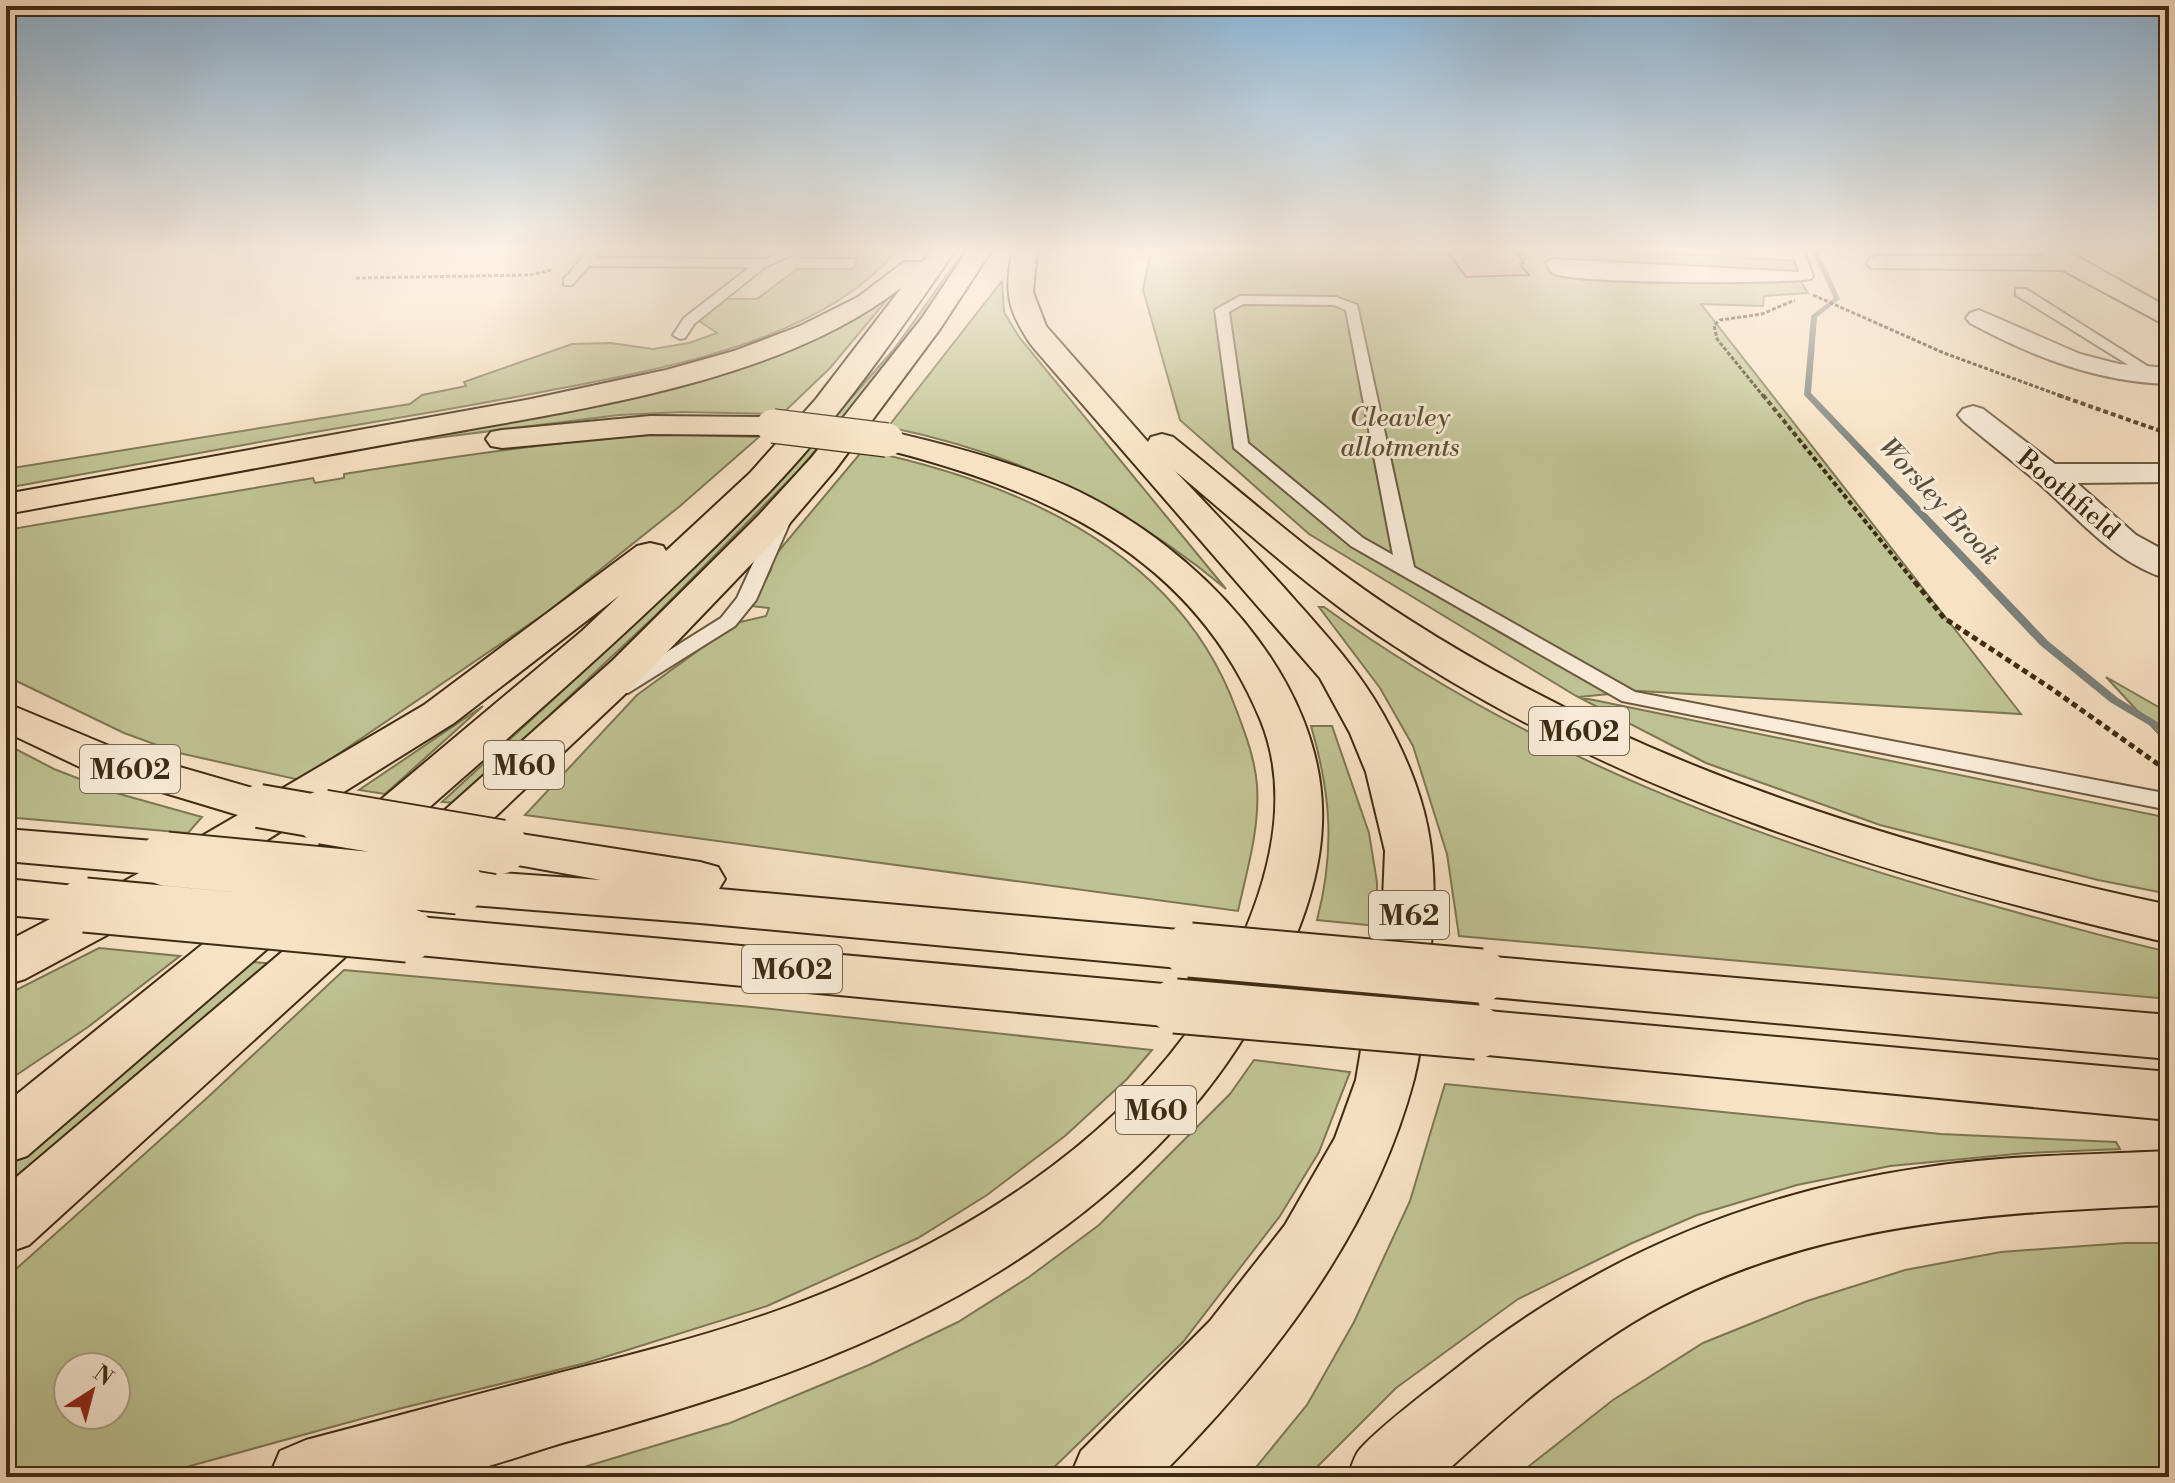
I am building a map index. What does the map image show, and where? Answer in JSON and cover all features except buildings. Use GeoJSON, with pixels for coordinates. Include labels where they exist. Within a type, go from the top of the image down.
{"type":"FeatureCollection","features":[{"type":"Feature","properties":{"kind":"highway"},"geometry":{"type":"LineString","coordinates":[[6,504],[533,407],[688,371],[774,345],[837,317]]}},
{"type":"Feature","properties":{"kind":"highway","name":"M60"},"geometry":{"type":"LineString","coordinates":[[6,1138],[208,971],[596,639],[762,480],[827,405],[893,317]]}},
{"type":"Feature","properties":{"kind":"highway","name":"M60"},"geometry":{"type":"LineString","coordinates":[[6,1225],[279,988],[644,652],[819,470],[936,317]]}},
{"type":"Feature","properties":{"kind":"highway"},"geometry":{"type":"LineString","coordinates":[[1029,317],[1045,343],[1072,373]]}},
{"type":"Feature","properties":{"kind":"highway","name":"M602"},"geometry":{"type":"LineString","coordinates":[[1072,373],[1351,597],[1438,655],[1539,712],[1651,765],[1824,830],[2024,890],[2169,924]]}},
{"type":"Feature","properties":{"kind":"highway","name":"M62"},"geometry":{"type":"LineString","coordinates":[[1072,373],[1134,447],[1338,674],[1377,745],[1393,787],[1407,835],[1409,876],[1409,918],[1385,1079],[1359,1153],[1339,1194],[1296,1263],[1223,1358],[1167,1419],[1107,1477]]}},
{"type":"Feature","properties":{"kind":"highway","name":"M60"},"geometry":{"type":"LineString","coordinates":[[6,965],[158,885],[439,714],[650,554],[827,405]]}},
{"type":"Feature","properties":{"kind":"highway","name":"M60"},"geometry":{"type":"LineString","coordinates":[[6,519],[473,442],[650,425],[773,426],[887,440],[1001,471],[1100,516],[1172,566],[1216,610],[1244,646],[1277,705],[1298,780],[1301,816],[1298,848],[1279,918],[1252,974],[1187,1077],[1145,1122],[1039,1209],[895,1293],[790,1339],[697,1371],[306,1477]]}},
{"type":"Feature","properties":{"kind":"highway","name":"M602"},"geometry":{"type":"LineString","coordinates":[[6,716],[98,758],[259,806],[1086,940]]}},
{"type":"Feature","properties":{"kind":"highway","name":"M602"},"geometry":{"type":"LineString","coordinates":[[6,845],[2169,1037]]}},
{"type":"Feature","properties":{"kind":"highway","name":"M602"},"geometry":{"type":"LineString","coordinates":[[6,897],[2169,1096]]}},
{"type":"Feature","properties":{"kind":"highway"},"geometry":{"type":"LineString","coordinates":[[1385,1477],[1488,1387],[1548,1341],[1599,1307],[1719,1246],[1810,1219],[1967,1189],[2169,1178]]}},
{"type":"Feature","properties":{"kind":"street"},"geometry":{"type":"LineString","coordinates":[[1979,318],[2078,363],[2116,373],[2162,376]]}},
{"type":"Feature","properties":{"kind":"street","name":"Boothfield"},"geometry":{"type":"LineString","coordinates":[[1973,415],[2047,474],[2124,542],[2169,568]]}},
{"type":"Feature","properties":{"kind":"street"},"geometry":{"type":"LineString","coordinates":[[2047,474],[2169,473]]}},
{"type":"Feature","properties":{"kind":"lane"},"geometry":{"type":"LineString","coordinates":[[680,335],[694,317]]}},
{"type":"Feature","properties":{"kind":"lane"},"geometry":{"type":"LineString","coordinates":[[1223,317],[1240,445],[1357,542],[1629,697],[2169,802]]}},
{"type":"Feature","properties":{"kind":"lane"},"geometry":{"type":"LineString","coordinates":[[1354,317],[1405,570]]}},
{"type":"Feature","properties":{"kind":"lane"},"geometry":{"type":"LineString","coordinates":[[2063,317],[2162,376]]}},
{"type":"Feature","properties":{"kind":"path"},"geometry":{"type":"LineString","coordinates":[[1740,317],[1720,320],[1714,325],[1717,339],[1944,618],[2052,689],[2169,772]]}},
{"type":"Feature","properties":{"kind":"path"},"geometry":{"type":"LineString","coordinates":[[1861,317],[1960,359],[2169,434]]}},
{"type":"Feature","properties":{"kind":"green space"},"geometry":{"type":"Polygon","coordinates":[[[703,317],[808,317],[737,346],[639,373],[6,488],[6,469],[410,404],[422,395],[466,386],[464,382],[572,344],[611,343],[653,349],[689,343],[717,333],[699,321],[703,317]]]}},
{"type":"Feature","properties":{"kind":"green space"},"geometry":{"type":"Polygon","coordinates":[[[826,317],[872,317],[830,368],[782,414],[683,412],[619,415],[355,448],[641,392],[826,317]]]}},
{"type":"Feature","properties":{"kind":"green space"},"geometry":{"type":"Polygon","coordinates":[[[917,317],[924,317],[844,420],[833,419],[895,348],[917,317]]]}},
{"type":"Feature","properties":{"kind":"green space"},"geometry":{"type":"Polygon","coordinates":[[[974,317],[1007,317],[1019,337],[1226,589],[1149,532],[1068,486],[982,452],[888,427],[974,317]]]}},
{"type":"Feature","properties":{"kind":"green space","name":"Cleavley allotments"},"geometry":{"type":"Polygon","coordinates":[[[1151,317],[1711,317],[2021,714],[1640,691],[1579,697],[2169,818],[2169,894],[2098,880],[1880,825],[1706,763],[1576,696],[1309,534],[1180,420],[1151,317]]]}},
{"type":"Feature","properties":{"kind":"green space"},"geometry":{"type":"Polygon","coordinates":[[[664,434],[759,437],[680,506],[546,613],[300,780],[179,753],[124,733],[6,676],[6,530],[313,478],[315,483],[344,478],[344,474],[464,456],[664,434]]]}},
{"type":"Feature","properties":{"kind":"green space"},"geometry":{"type":"Polygon","coordinates":[[[814,443],[821,444],[799,470],[656,615],[456,803],[442,802],[650,610],[814,443]]]}},
{"type":"Feature","properties":{"kind":"green space"},"geometry":{"type":"Polygon","coordinates":[[[863,450],[978,482],[1033,504],[1086,532],[1133,566],[1175,606],[1210,654],[1236,709],[1254,766],[1257,817],[1238,911],[525,815],[637,695],[736,623],[766,616],[769,608],[751,606],[771,570],[772,559],[863,450]]]}},
{"type":"Feature","properties":{"kind":"green space"},"geometry":{"type":"Polygon","coordinates":[[[1319,607],[1324,607],[1402,660],[1482,707],[1646,787],[1816,852],[1904,880],[2169,952],[2169,999],[1459,936],[1447,854],[1413,746],[1380,688],[1319,607]]]}},
{"type":"Feature","properties":{"kind":"green space"},"geometry":{"type":"Polygon","coordinates":[[[2106,677],[2169,713],[2169,745],[2106,677]]]}},
{"type":"Feature","properties":{"kind":"green space"},"geometry":{"type":"Polygon","coordinates":[[[483,706],[385,794],[359,790],[483,706]]]}},
{"type":"Feature","properties":{"kind":"green space"},"geometry":{"type":"Polygon","coordinates":[[[1311,726],[1332,726],[1369,833],[1377,882],[1377,926],[1317,920],[1326,870],[1328,823],[1323,775],[1311,726]]]}},
{"type":"Feature","properties":{"kind":"green space"},"geometry":{"type":"Polygon","coordinates":[[[6,744],[54,769],[116,793],[202,817],[188,833],[6,817],[6,744]]]}},
{"type":"Feature","properties":{"kind":"green space"},"geometry":{"type":"Polygon","coordinates":[[[99,948],[180,956],[88,1027],[6,1082],[6,995],[99,948]]]}},
{"type":"Feature","properties":{"kind":"green space"},"geometry":{"type":"Polygon","coordinates":[[[253,962],[275,964],[6,1189],[6,1163],[253,962]]]}},
{"type":"Feature","properties":{"kind":"green space"},"geometry":{"type":"Polygon","coordinates":[[[344,970],[752,1007],[1152,1050],[1127,1079],[1065,1136],[987,1195],[918,1238],[767,1306],[586,1363],[390,1411],[150,1477],[6,1477],[6,1278],[344,970]]]}},
{"type":"Feature","properties":{"kind":"green space"},"geometry":{"type":"Polygon","coordinates":[[[1254,1060],[1350,1072],[1319,1152],[1280,1216],[1183,1342],[1044,1477],[551,1477],[730,1423],[869,1365],[958,1322],[1029,1277],[1099,1225],[1230,1094],[1254,1060]]]}},
{"type":"Feature","properties":{"kind":"green space"},"geometry":{"type":"Polygon","coordinates":[[[1445,1084],[1941,1134],[2116,1142],[2120,1149],[2026,1153],[1890,1166],[1797,1185],[1697,1215],[1518,1299],[1396,1388],[1307,1477],[1248,1477],[1307,1405],[1354,1322],[1410,1201],[1445,1084]]]}},
{"type":"Feature","properties":{"kind":"green space"},"geometry":{"type":"Polygon","coordinates":[[[2169,1243],[2169,1477],[1515,1477],[1613,1400],[1703,1343],[1807,1301],[1905,1270],[2001,1252],[2169,1243]]]}},
{"type":"Feature","properties":{"kind":"waterway","name":"Worsley Brook"},"geometry":{"type":"LineString","coordinates":[[1814,317],[1807,393],[2044,643],[2114,700],[2169,734]]}}]}
